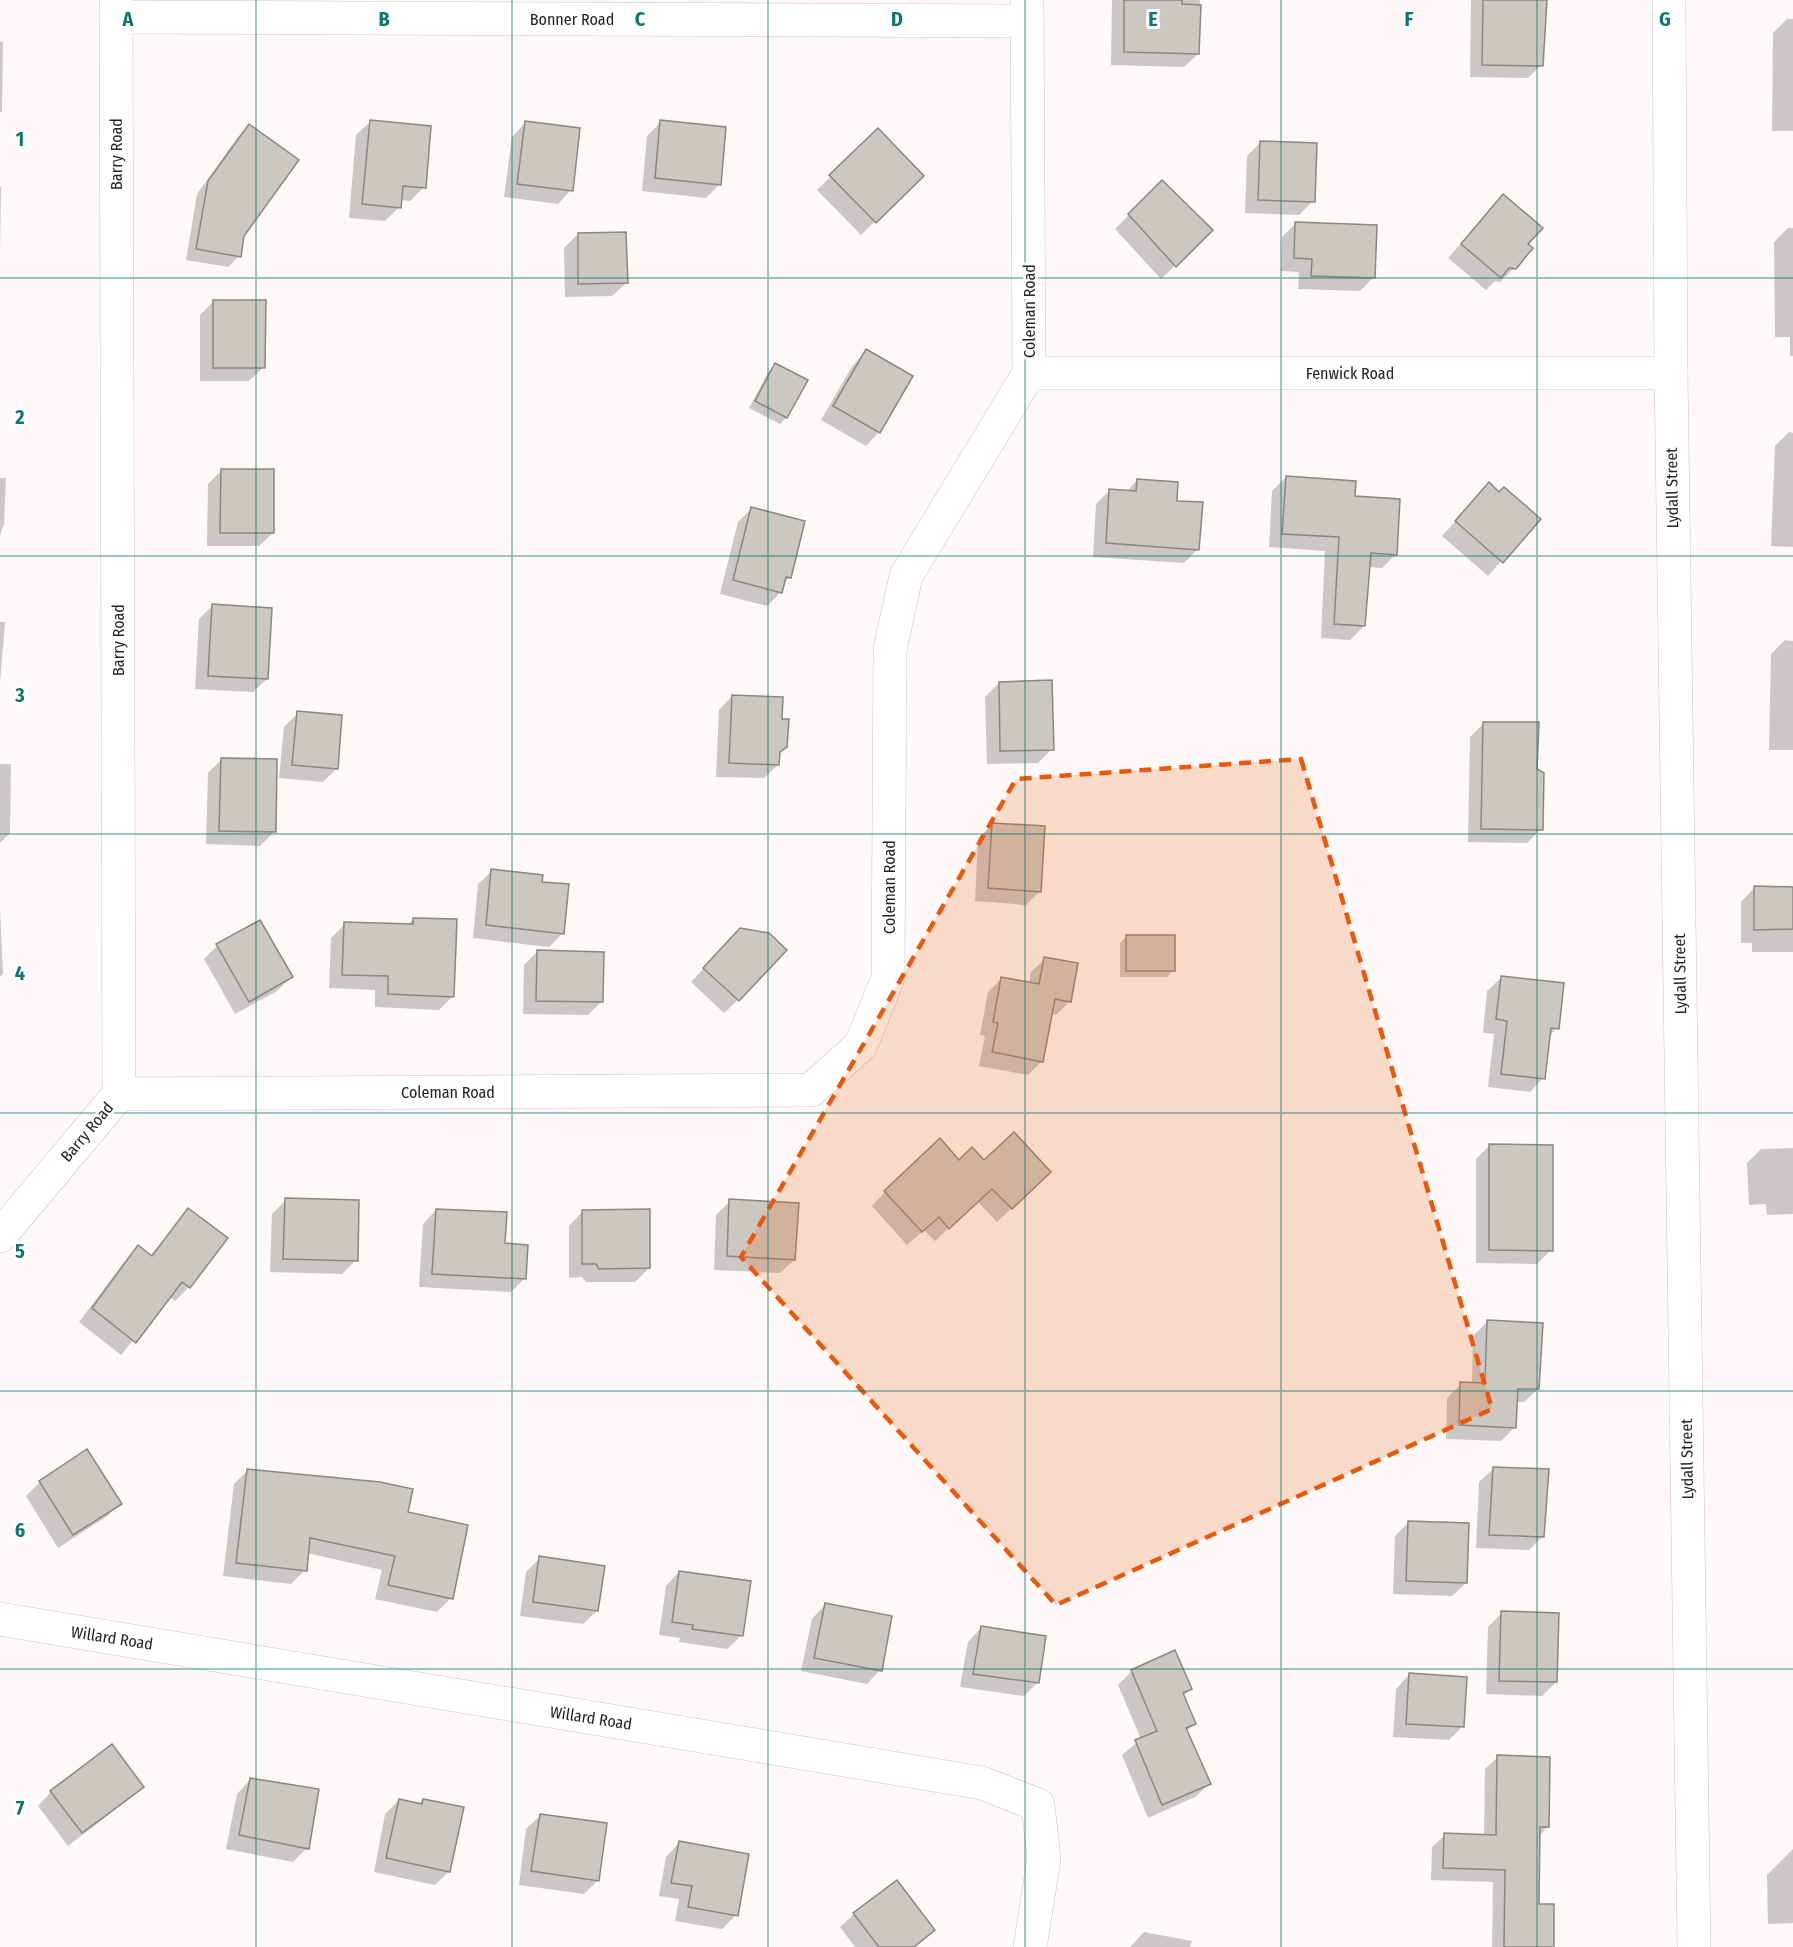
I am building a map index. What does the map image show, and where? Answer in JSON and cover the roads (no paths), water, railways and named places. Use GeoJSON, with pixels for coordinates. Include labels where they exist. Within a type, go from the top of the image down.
{"type":"FeatureCollection","features":[{"type":"Feature","properties":{"kind":"street","name":"Lydall Street"},"geometry":{"type":"LineString","coordinates":[[1669,0],[1671,373],[1694,1947]]}},
{"type":"Feature","properties":{"kind":"street","name":"Bonner Road"},"geometry":{"type":"LineString","coordinates":[[116,9],[1027,10]]}},
{"type":"Feature","properties":{"kind":"street","name":"Barry Road"},"geometry":{"type":"LineString","coordinates":[[0,1236],[118,1094],[116,9]]}},
{"type":"Feature","properties":{"kind":"street","name":"Coleman Road"},"geometry":{"type":"LineString","coordinates":[[118,1094],[811,1090],[861,1045],[888,978],[890,649],[906,576],[1029,373],[1027,10]]}},
{"type":"Feature","properties":{"kind":"street","name":"Fenwick Road"},"geometry":{"type":"LineString","coordinates":[[1029,373],[1671,373]]}},
{"type":"Feature","properties":{"kind":"street","name":"Willard Road"},"geometry":{"type":"LineString","coordinates":[[0,1619],[982,1783],[1038,1805],[1044,1859],[1030,1947]]}}]}
